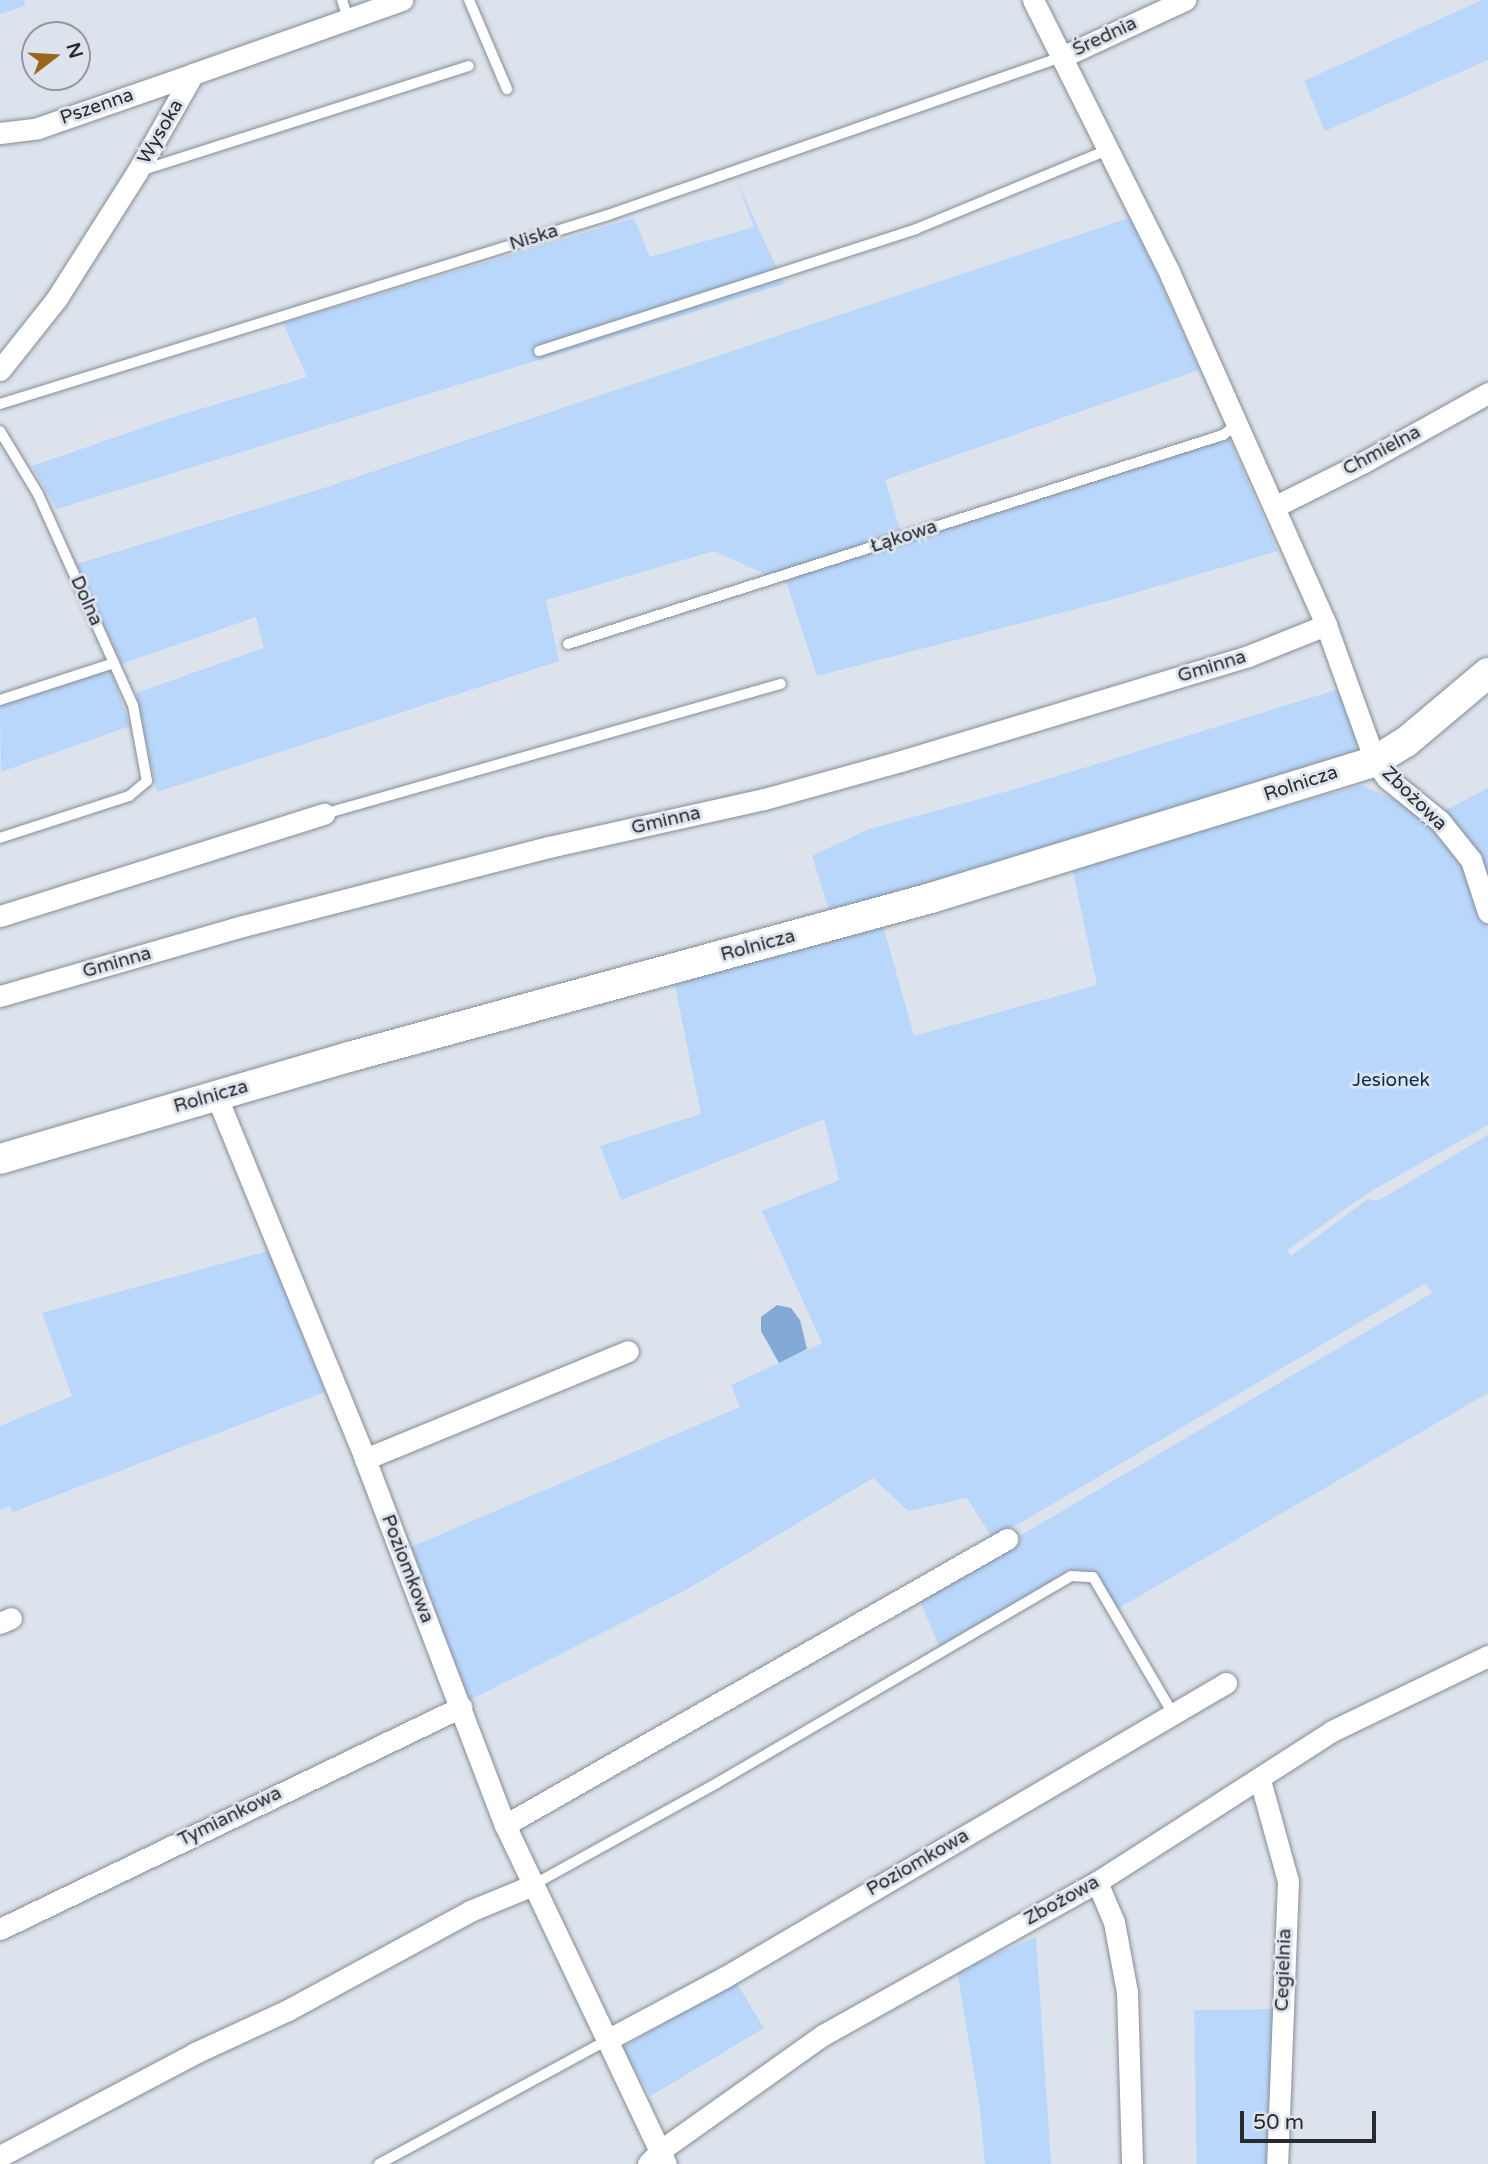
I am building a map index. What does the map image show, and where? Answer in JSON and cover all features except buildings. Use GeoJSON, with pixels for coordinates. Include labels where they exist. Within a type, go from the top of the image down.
{"type":"FeatureCollection","features":[{"type":"Feature","properties":{"kind":"street"},"geometry":{"type":"LineString","coordinates":[[193,74],[345,10],[402,0]]}},
{"type":"Feature","properties":{"kind":"street"},"geometry":{"type":"LineString","coordinates":[[1033,0],[1170,274],[1326,625],[1375,761]]}},
{"type":"Feature","properties":{"kind":"street","name":"Średnia"},"geometry":{"type":"LineString","coordinates":[[1062,57],[1185,0]]}},
{"type":"Feature","properties":{"kind":"street","name":"Pszenna"},"geometry":{"type":"LineString","coordinates":[[0,133],[38,128],[193,74]]}},
{"type":"Feature","properties":{"kind":"street","name":"Wysoka"},"geometry":{"type":"LineString","coordinates":[[0,370],[57,299],[138,172],[193,74]]}},
{"type":"Feature","properties":{"kind":"street","name":"Chmielna"},"geometry":{"type":"LineString","coordinates":[[1274,507],[1364,462],[1488,393]]}},
{"type":"Feature","properties":{"kind":"street","name":"Gminna"},"geometry":{"type":"LineString","coordinates":[[0,996],[243,926],[549,847],[765,799],[901,761],[1248,656],[1326,625]]}},
{"type":"Feature","properties":{"kind":"street","name":"Rolnicza"},"geometry":{"type":"LineString","coordinates":[[0,1159],[216,1095],[931,898],[1375,761],[1406,742],[1488,673]]}},
{"type":"Feature","properties":{"kind":"street","name":"Zbożowa"},"geometry":{"type":"LineString","coordinates":[[1375,761],[1387,778],[1440,821],[1471,860],[1488,912]]}},
{"type":"Feature","properties":{"kind":"street"},"geometry":{"type":"LineString","coordinates":[[0,916],[324,814]]}},
{"type":"Feature","properties":{"kind":"street","name":"Poziomkowa"},"geometry":{"type":"LineString","coordinates":[[216,1095],[365,1459],[505,1825],[607,2040],[658,2159]]}},
{"type":"Feature","properties":{"kind":"street"},"geometry":{"type":"LineString","coordinates":[[365,1459],[628,1351]]}},
{"type":"Feature","properties":{"kind":"street"},"geometry":{"type":"LineString","coordinates":[[505,1825],[1007,1539]]}},
{"type":"Feature","properties":{"kind":"street","name":"Zbożowa"},"geometry":{"type":"LineString","coordinates":[[658,2159],[823,2035],[1097,1882],[1260,1780],[1332,1731],[1488,1656]]}},
{"type":"Feature","properties":{"kind":"street","name":"Poziomkowa"},"geometry":{"type":"LineString","coordinates":[[607,2040],[724,1977],[1226,1682]]}},
{"type":"Feature","properties":{"kind":"street","name":"Tymiankowa"},"geometry":{"type":"LineString","coordinates":[[0,1929],[461,1707]]}},
{"type":"Feature","properties":{"kind":"street","name":"Cegielnia"},"geometry":{"type":"LineString","coordinates":[[1260,1780],[1288,1881],[1277,2164]]}},
{"type":"Feature","properties":{"kind":"street"},"geometry":{"type":"LineString","coordinates":[[1097,1882],[1114,1922],[1127,1992],[1132,2164]]}},
{"type":"Feature","properties":{"kind":"street"},"geometry":{"type":"LineString","coordinates":[[0,2156],[195,2053],[288,2010],[470,1911],[533,1885]]}},
{"type":"Feature","properties":{"kind":"lane"},"geometry":{"type":"LineString","coordinates":[[469,0],[507,89]]}},
{"type":"Feature","properties":{"kind":"lane","name":"Niska"},"geometry":{"type":"LineString","coordinates":[[0,404],[608,215],[1062,57]]}},
{"type":"Feature","properties":{"kind":"lane"},"geometry":{"type":"LineString","coordinates":[[138,172],[469,66]]}},
{"type":"Feature","properties":{"kind":"lane"},"geometry":{"type":"LineString","coordinates":[[539,351],[916,229],[1108,150]]}},
{"type":"Feature","properties":{"kind":"lane","name":"Łąkowa"},"geometry":{"type":"LineString","coordinates":[[568,644],[1223,435],[1237,424]]}},
{"type":"Feature","properties":{"kind":"lane","name":"Dolna"},"geometry":{"type":"LineString","coordinates":[[0,431],[38,494],[133,705],[147,781],[129,796],[0,838]]}},
{"type":"Feature","properties":{"kind":"lane"},"geometry":{"type":"LineString","coordinates":[[0,700],[114,663]]}},
{"type":"Feature","properties":{"kind":"lane"},"geometry":{"type":"LineString","coordinates":[[324,814],[781,684]]}},
{"type":"Feature","properties":{"kind":"lane"},"geometry":{"type":"LineString","coordinates":[[533,1885],[717,1783],[1070,1576],[1093,1577],[1173,1714]]}},
{"type":"Feature","properties":{"kind":"lane"},"geometry":{"type":"LineString","coordinates":[[379,2164],[607,2040]]}},
{"type":"Feature","properties":{"kind":"green space"},"geometry":{"type":"Polygon","coordinates":[[[0,0],[24,0],[25,6],[0,14],[0,0]]]}},
{"type":"Feature","properties":{"kind":"green space"},"geometry":{"type":"Polygon","coordinates":[[[1482,0],[1488,0],[1488,60],[1325,131],[1304,81],[1482,0]]]}},
{"type":"Feature","properties":{"kind":"green space"},"geometry":{"type":"Polygon","coordinates":[[[736,179],[784,284],[57,509],[32,466],[177,416],[307,377],[283,323],[634,218],[650,257],[754,227],[736,179]]]}},
{"type":"Feature","properties":{"kind":"green space"},"geometry":{"type":"Polygon","coordinates":[[[1132,217],[1199,370],[885,480],[904,543],[1229,438],[1278,551],[1110,600],[817,676],[787,584],[714,551],[546,600],[559,661],[157,792],[136,693],[264,648],[256,617],[121,664],[77,564],[321,489],[1132,217]]]}},
{"type":"Feature","properties":{"kind":"green space"},"geometry":{"type":"Polygon","coordinates":[[[111,670],[130,726],[1,772],[0,706],[111,670]]]}},
{"type":"Feature","properties":{"kind":"green space"},"geometry":{"type":"Polygon","coordinates":[[[1339,689],[1357,742],[1356,757],[831,916],[812,856],[869,829],[1012,790],[1339,689]]]}},
{"type":"Feature","properties":{"kind":"green space","name":"Jesionek"},"geometry":{"type":"Polygon","coordinates":[[[1361,785],[1409,806],[1447,845],[1442,812],[1488,788],[1488,1125],[1368,1193],[1287,1250],[1291,1256],[1368,1199],[1378,1201],[1488,1135],[1488,1393],[1119,1608],[1108,1612],[1093,1580],[1079,1577],[943,1656],[918,1596],[1432,1293],[1426,1283],[993,1539],[967,1498],[908,1511],[873,1478],[684,1591],[468,1701],[411,1547],[740,1407],[731,1385],[822,1343],[762,1211],[839,1180],[824,1119],[621,1200],[600,1146],[701,1114],[674,981],[882,922],[914,1036],[1097,985],[1072,867],[1361,785]]]}},
{"type":"Feature","properties":{"kind":"green space"},"geometry":{"type":"Polygon","coordinates":[[[268,1251],[325,1392],[13,1512],[10,1506],[0,1510],[0,1426],[72,1396],[42,1313],[268,1251]]]}},
{"type":"Feature","properties":{"kind":"green space"},"geometry":{"type":"Polygon","coordinates":[[[1036,1937],[1051,2164],[985,2164],[980,2109],[957,1971],[1036,1937]]]}},
{"type":"Feature","properties":{"kind":"green space"},"geometry":{"type":"Polygon","coordinates":[[[735,1980],[764,2028],[651,2096],[622,2048],[735,1980]]]}},
{"type":"Feature","properties":{"kind":"green space"},"geometry":{"type":"Polygon","coordinates":[[[1272,2009],[1275,2164],[1197,2164],[1194,2010],[1272,2009]]]}},
{"type":"Feature","properties":{"kind":"shaded area"},"geometry":{"type":"Polygon","coordinates":[[[777,1305],[791,1308],[800,1320],[807,1349],[779,1363],[761,1331],[761,1317],[777,1305]]]}}]}
